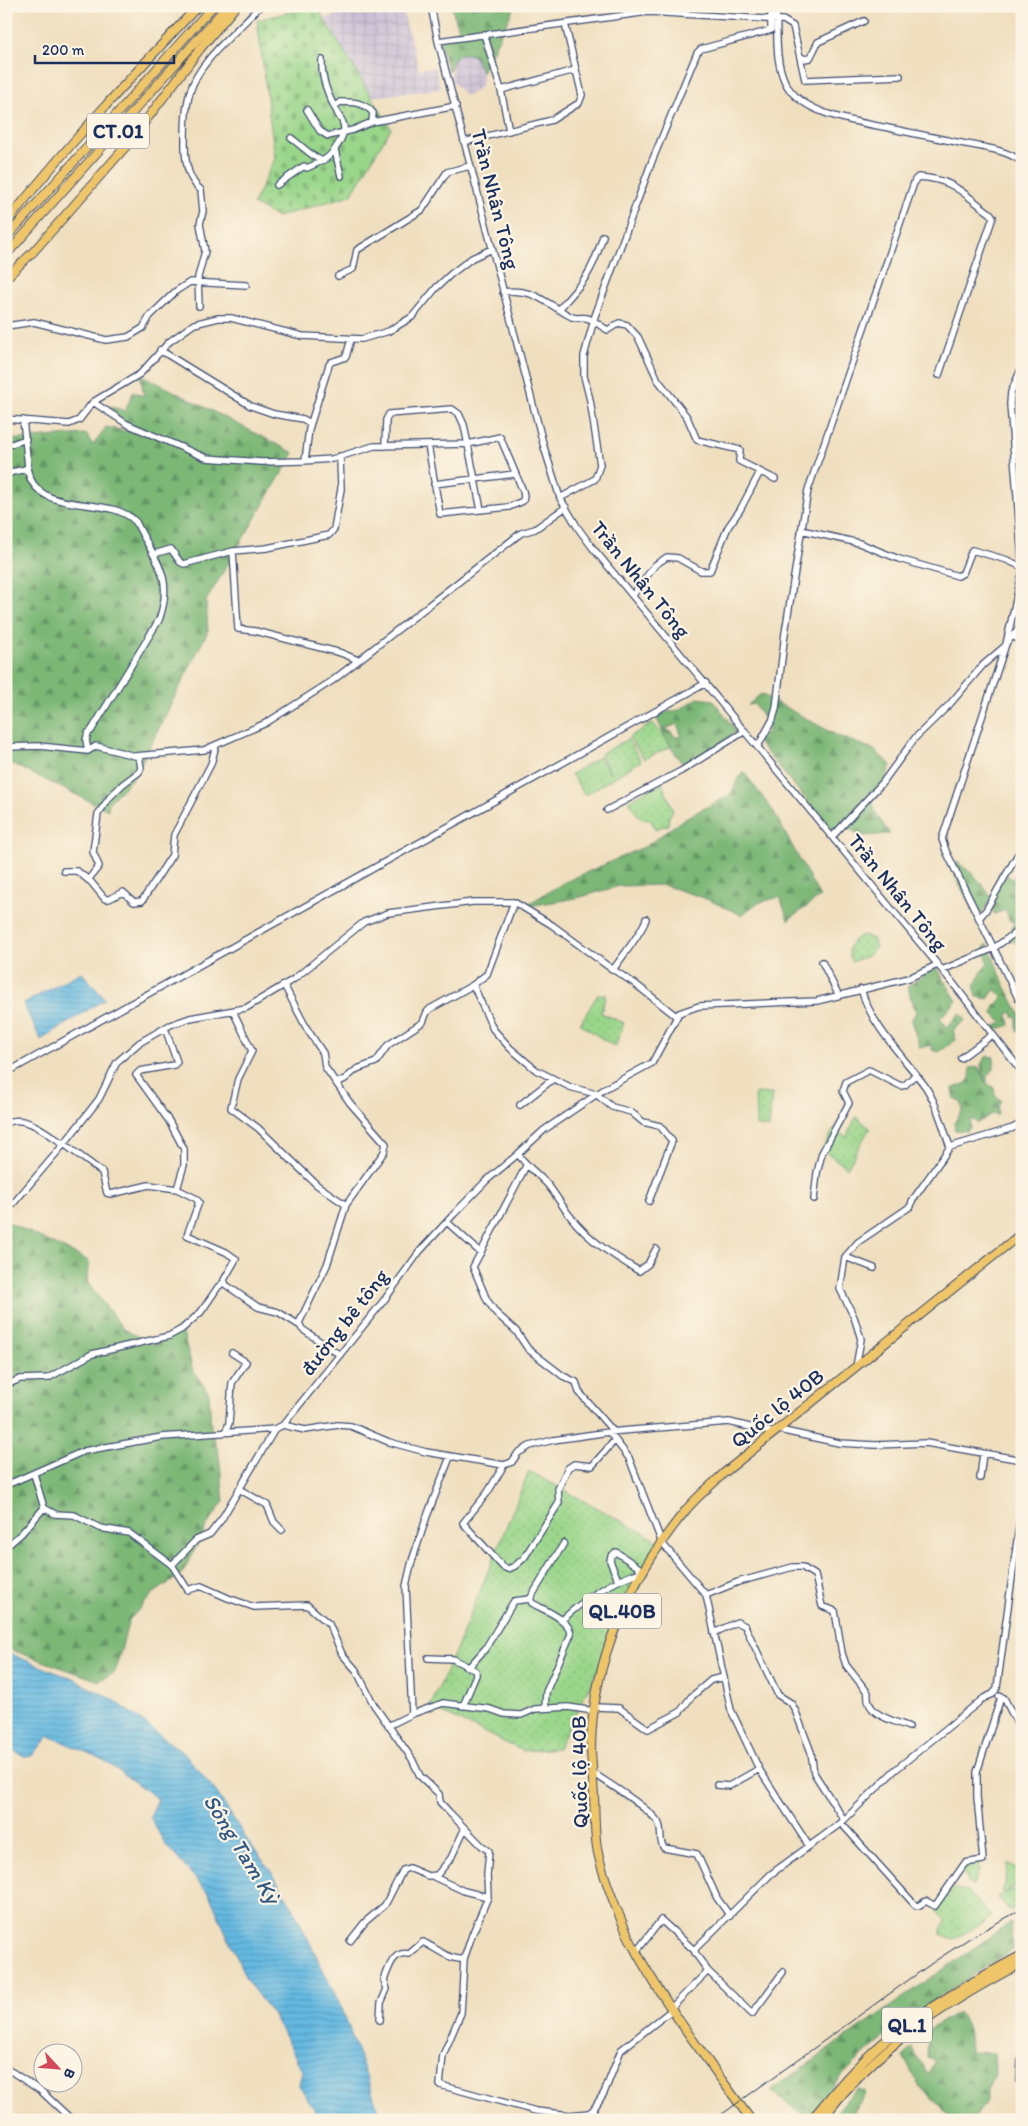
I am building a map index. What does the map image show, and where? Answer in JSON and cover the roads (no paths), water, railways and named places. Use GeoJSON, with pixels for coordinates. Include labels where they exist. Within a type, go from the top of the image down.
{"type":"FeatureCollection","features":[{"type":"Feature","properties":{"kind":"highway"},"geometry":{"type":"LineString","coordinates":[[6,223],[39,181],[135,73],[198,6]]}},
{"type":"Feature","properties":{"kind":"highway","name":"CT.01"},"geometry":{"type":"LineString","coordinates":[[6,238],[213,6]]}},
{"type":"Feature","properties":{"kind":"highway","name":"CT.01"},"geometry":{"type":"LineString","coordinates":[[6,255],[136,112],[227,6]]}},
{"type":"Feature","properties":{"kind":"highway"},"geometry":{"type":"LineString","coordinates":[[6,278],[33,252],[128,144],[200,49],[236,6]]}},
{"type":"Feature","properties":{"kind":"highway","name":"Quốc lộ 40B"},"geometry":{"type":"LineString","coordinates":[[751,2120],[672,2008],[636,1952],[614,1899],[598,1852],[592,1750],[594,1709],[601,1672],[614,1626],[644,1571],[687,1508],[724,1473],[1022,1233]]}},
{"type":"Feature","properties":{"kind":"highway","name":"QL.1"},"geometry":{"type":"LineString","coordinates":[[812,2120],[854,2070],[884,2042],[917,2017],[958,1991],[1022,1955]]}},
{"type":"Feature","properties":{"kind":"highway","name":"QL.1"},"geometry":{"type":"LineString","coordinates":[[822,2120],[862,2072],[913,2028],[940,2009],[1022,1963]]}},
{"type":"Feature","properties":{"kind":"street"},"geometry":{"type":"LineString","coordinates":[[199,306],[198,282],[206,251],[200,224],[203,211],[201,190],[193,184],[188,170],[185,149],[188,99],[194,81],[201,69],[260,6]]}},
{"type":"Feature","properties":{"kind":"street","name":"Trần Nhân Tông"},"geometry":{"type":"LineString","coordinates":[[431,6],[438,41],[503,292],[544,447],[560,498],[592,547],[706,682],[940,967],[1022,1072]]}},
{"type":"Feature","properties":{"kind":"street"},"geometry":{"type":"LineString","coordinates":[[771,6],[784,81],[793,94],[805,103],[853,122],[978,146],[1012,156],[1022,162]]}},
{"type":"Feature","properties":{"kind":"street"},"geometry":{"type":"LineString","coordinates":[[560,498],[596,479],[599,473],[600,465],[590,400],[584,376],[584,356],[594,322],[652,161],[697,53],[701,48],[770,30],[774,21],[776,6]]}},
{"type":"Feature","properties":{"kind":"street"},"geometry":{"type":"LineString","coordinates":[[438,41],[648,12],[774,21],[783,20],[794,26],[805,80],[900,76]]}},
{"type":"Feature","properties":{"kind":"street"},"geometry":{"type":"LineString","coordinates":[[804,76],[818,42],[864,21]]}},
{"type":"Feature","properties":{"kind":"street"},"geometry":{"type":"LineString","coordinates":[[464,142],[552,120],[579,104],[582,95],[565,24]]}},
{"type":"Feature","properties":{"kind":"street"},"geometry":{"type":"LineString","coordinates":[[484,34],[500,90],[509,131]]}},
{"type":"Feature","properties":{"kind":"street"},"geometry":{"type":"LineString","coordinates":[[800,56],[804,59],[810,58]]}},
{"type":"Feature","properties":{"kind":"street"},"geometry":{"type":"LineString","coordinates":[[277,185],[304,166],[307,168],[322,160],[340,144],[344,123],[326,89],[322,72],[322,60]]}},
{"type":"Feature","properties":{"kind":"street"},"geometry":{"type":"LineString","coordinates":[[500,90],[575,70]]}},
{"type":"Feature","properties":{"kind":"street"},"geometry":{"type":"LineString","coordinates":[[334,107],[340,102],[355,102],[367,106],[373,113],[372,122]]}},
{"type":"Feature","properties":{"kind":"street"},"geometry":{"type":"LineString","coordinates":[[307,110],[320,131],[325,135],[353,130],[372,122],[456,106]]}},
{"type":"Feature","properties":{"kind":"street"},"geometry":{"type":"LineString","coordinates":[[292,138],[307,150],[310,155],[322,160]]}},
{"type":"Feature","properties":{"kind":"street"},"geometry":{"type":"LineString","coordinates":[[335,150],[340,176]]}},
{"type":"Feature","properties":{"kind":"street"},"geometry":{"type":"LineString","coordinates":[[338,276],[353,269],[357,250],[422,210],[447,172],[470,166]]}},
{"type":"Feature","properties":{"kind":"street"},"geometry":{"type":"LineString","coordinates":[[758,746],[773,718],[776,708],[783,645],[807,497],[818,460],[912,189],[918,177],[942,180],[951,184],[990,212],[993,217],[938,375]]}},
{"type":"Feature","properties":{"kind":"street"},"geometry":{"type":"LineString","coordinates":[[560,308],[589,274],[603,236]]}},
{"type":"Feature","properties":{"kind":"street"},"geometry":{"type":"LineString","coordinates":[[6,419],[69,424],[79,420],[93,402],[140,374],[160,350],[194,324],[218,318],[239,319],[302,336],[362,340],[376,336],[412,318],[436,288],[451,274],[472,258],[492,249]]}},
{"type":"Feature","properties":{"kind":"street"},"geometry":{"type":"LineString","coordinates":[[6,326],[34,322],[106,340],[128,337],[143,328],[150,316],[176,291],[190,282],[246,286]]}},
{"type":"Feature","properties":{"kind":"street"},"geometry":{"type":"LineString","coordinates":[[503,292],[526,292],[560,308],[571,316],[579,319],[586,318],[610,330],[619,323],[627,326],[643,346],[658,380],[688,419],[697,440],[740,450],[738,461],[775,479]]}},
{"type":"Feature","properties":{"kind":"street"},"geometry":{"type":"LineString","coordinates":[[306,461],[310,423],[329,365],[331,362],[346,358],[351,339]]}},
{"type":"Feature","properties":{"kind":"street"},"geometry":{"type":"LineString","coordinates":[[160,350],[251,406],[274,414],[303,419],[310,423]]}},
{"type":"Feature","properties":{"kind":"street"},"geometry":{"type":"LineString","coordinates":[[1022,367],[1011,392],[1010,404],[1022,561]]}},
{"type":"Feature","properties":{"kind":"street"},"geometry":{"type":"LineString","coordinates":[[93,402],[127,424],[206,458],[261,462],[306,461],[340,456],[374,446],[468,444],[501,437],[524,496],[523,501],[509,507],[440,514],[428,445]]}},
{"type":"Feature","properties":{"kind":"street"},"geometry":{"type":"LineString","coordinates":[[385,446],[386,420],[389,414],[452,408],[462,420],[481,510]]}},
{"type":"Feature","properties":{"kind":"street"},"geometry":{"type":"LineString","coordinates":[[23,420],[27,468],[32,485],[44,495],[89,506],[118,510],[130,517],[136,522],[144,541],[154,554],[164,578],[165,603],[159,620],[88,733],[86,740],[88,751]]}},
{"type":"Feature","properties":{"kind":"street"},"geometry":{"type":"LineString","coordinates":[[6,446],[26,439]]}},
{"type":"Feature","properties":{"kind":"street"},"geometry":{"type":"LineString","coordinates":[[154,554],[171,549],[180,562],[184,564],[233,551],[267,548],[331,534],[334,529],[341,489],[340,456]]}},
{"type":"Feature","properties":{"kind":"street"},"geometry":{"type":"LineString","coordinates":[[6,476],[12,472],[27,468]]}},
{"type":"Feature","properties":{"kind":"street"},"geometry":{"type":"LineString","coordinates":[[633,596],[655,566],[667,557],[678,558],[701,571],[710,571],[728,527],[741,508],[746,495],[760,472]]}},
{"type":"Feature","properties":{"kind":"street"},"geometry":{"type":"LineString","coordinates":[[434,484],[515,474]]}},
{"type":"Feature","properties":{"kind":"street"},"geometry":{"type":"LineString","coordinates":[[6,747],[39,746],[88,751],[96,746],[139,756],[204,750],[216,745],[266,723],[332,681],[521,533],[535,529],[566,507]]}},
{"type":"Feature","properties":{"kind":"street"},"geometry":{"type":"LineString","coordinates":[[801,530],[859,543],[899,559],[954,575],[961,575],[963,573],[972,550],[1007,560],[1022,567]]}},
{"type":"Feature","properties":{"kind":"street"},"geometry":{"type":"LineString","coordinates":[[233,551],[238,629],[255,631],[341,653],[358,660]]}},
{"type":"Feature","properties":{"kind":"street"},"geometry":{"type":"LineString","coordinates":[[1022,574],[1007,643],[942,836],[946,851],[1022,1006]]}},
{"type":"Feature","properties":{"kind":"street"},"geometry":{"type":"LineString","coordinates":[[832,837],[883,782],[898,759],[920,733],[950,704],[983,665],[1022,626]]}},
{"type":"Feature","properties":{"kind":"street"},"geometry":{"type":"LineString","coordinates":[[1013,636],[1022,642]]}},
{"type":"Feature","properties":{"kind":"street"},"geometry":{"type":"LineString","coordinates":[[6,1073],[706,682]]}},
{"type":"Feature","properties":{"kind":"street"},"geometry":{"type":"LineString","coordinates":[[607,810],[680,771],[745,731]]}},
{"type":"Feature","properties":{"kind":"street"},"geometry":{"type":"LineString","coordinates":[[64,871],[75,870],[107,899],[123,892],[134,902],[140,902],[146,898],[172,855],[174,836],[212,764],[216,745]]}},
{"type":"Feature","properties":{"kind":"street"},"geometry":{"type":"LineString","coordinates":[[88,880],[99,866],[93,852],[100,810],[123,784],[140,772],[139,756]]}},
{"type":"Feature","properties":{"kind":"street"},"geometry":{"type":"LineString","coordinates":[[980,917],[986,910],[1022,847]]}},
{"type":"Feature","properties":{"kind":"street"},"geometry":{"type":"LineString","coordinates":[[6,1212],[64,1144],[99,1099],[117,1062],[139,1043],[165,1028],[190,1018],[246,1008],[294,979],[364,922],[388,913],[473,902],[514,902],[552,925],[638,986],[676,1016],[679,1012],[699,1006],[817,1001],[838,994],[908,978],[994,948],[1022,928]]}},
{"type":"Feature","properties":{"kind":"street"},"geometry":{"type":"LineString","coordinates":[[336,1083],[345,1079],[357,1069],[376,1062],[388,1045],[423,1022],[430,1009],[473,985],[487,974],[514,902]]}},
{"type":"Feature","properties":{"kind":"street"},"geometry":{"type":"LineString","coordinates":[[613,970],[630,944],[644,928],[646,919]]}},
{"type":"Feature","properties":{"kind":"street"},"geometry":{"type":"LineString","coordinates":[[822,962],[838,994]]}},
{"type":"Feature","properties":{"kind":"street"},"geometry":{"type":"LineString","coordinates":[[284,985],[307,1029],[323,1053],[325,1067],[350,1104],[385,1141],[386,1147],[346,1204],[327,1265],[299,1325]]}},
{"type":"Feature","properties":{"kind":"street"},"geometry":{"type":"LineString","coordinates":[[473,985],[493,1029],[510,1048],[536,1070],[570,1087],[596,1094],[612,1107],[631,1112],[643,1122],[660,1126],[672,1141],[649,1201]]}},
{"type":"Feature","properties":{"kind":"street"},"geometry":{"type":"LineString","coordinates":[[861,989],[864,1000],[878,1023],[899,1055],[931,1097],[950,1147]]}},
{"type":"Feature","properties":{"kind":"street"},"geometry":{"type":"LineString","coordinates":[[233,1011],[252,1051],[238,1079],[231,1108],[258,1128],[317,1185],[346,1204]]}},
{"type":"Feature","properties":{"kind":"street","name":"đường bê tông"},"geometry":{"type":"LineString","coordinates":[[6,1482],[11,1483],[34,1474],[84,1451],[162,1437],[275,1429],[283,1425],[420,1251],[486,1181],[544,1130],[596,1094],[652,1063],[660,1051],[676,1016]]}},
{"type":"Feature","properties":{"kind":"street"},"geometry":{"type":"LineString","coordinates":[[165,1028],[177,1059],[176,1064],[140,1071],[136,1075],[169,1121],[184,1149],[184,1164],[178,1189]]}},
{"type":"Feature","properties":{"kind":"street"},"geometry":{"type":"LineString","coordinates":[[961,1058],[992,1035]]}},
{"type":"Feature","properties":{"kind":"street"},"geometry":{"type":"LineString","coordinates":[[814,1199],[817,1172],[822,1153],[849,1103],[843,1091],[846,1082],[870,1070],[901,1086],[905,1085],[915,1075]]}},
{"type":"Feature","properties":{"kind":"street"},"geometry":{"type":"LineString","coordinates":[[520,1105],[553,1079]]}},
{"type":"Feature","properties":{"kind":"street"},"geometry":{"type":"LineString","coordinates":[[6,1123],[11,1120],[30,1123],[64,1144],[102,1172],[106,1193],[111,1194],[149,1185],[178,1189],[195,1198],[199,1202],[187,1235],[226,1252],[236,1259],[224,1282],[218,1287],[201,1312],[182,1329],[169,1336],[92,1354],[48,1378],[20,1380],[6,1385]]}},
{"type":"Feature","properties":{"kind":"street"},"geometry":{"type":"LineString","coordinates":[[856,1367],[861,1339],[854,1317],[840,1289],[845,1256],[858,1242],[911,1206],[912,1201],[950,1147],[1013,1128],[1022,1123]]}},
{"type":"Feature","properties":{"kind":"street"},"geometry":{"type":"LineString","coordinates":[[518,1154],[526,1166],[546,1183],[561,1201],[570,1217],[593,1241],[607,1251],[639,1271],[648,1264],[656,1248]]}},
{"type":"Feature","properties":{"kind":"street"},"geometry":{"type":"LineString","coordinates":[[526,1166],[473,1267],[487,1300],[496,1313],[516,1331],[528,1349],[563,1376],[576,1382],[579,1392],[611,1431],[615,1440],[629,1458],[662,1543],[706,1595],[731,1710],[759,1769],[809,1846]]}},
{"type":"Feature","properties":{"kind":"street"},"geometry":{"type":"LineString","coordinates":[[447,1222],[481,1253]]}},
{"type":"Feature","properties":{"kind":"street"},"geometry":{"type":"LineString","coordinates":[[845,1256],[874,1268]]}},
{"type":"Feature","properties":{"kind":"street"},"geometry":{"type":"LineString","coordinates":[[224,1282],[258,1307],[286,1316],[308,1334],[340,1355]]}},
{"type":"Feature","properties":{"kind":"street"},"geometry":{"type":"LineString","coordinates":[[226,1431],[229,1423],[232,1383],[246,1362],[232,1353]]}},
{"type":"Feature","properties":{"kind":"street"},"geometry":{"type":"LineString","coordinates":[[283,1425],[305,1430],[338,1425],[351,1426],[389,1442],[450,1457],[468,1458],[504,1465],[512,1462],[518,1453],[530,1446],[553,1440],[611,1431],[678,1428],[729,1422],[839,1443],[875,1445],[926,1442],[1022,1460]]}},
{"type":"Feature","properties":{"kind":"street"},"geometry":{"type":"LineString","coordinates":[[172,1565],[196,1540],[210,1534],[221,1520],[275,1429]]}},
{"type":"Feature","properties":{"kind":"street"},"geometry":{"type":"LineString","coordinates":[[504,1465],[488,1492],[463,1523],[503,1568],[508,1569],[524,1558],[559,1503],[558,1489],[568,1468],[574,1464],[592,1466],[615,1440]]}},
{"type":"Feature","properties":{"kind":"street"},"geometry":{"type":"LineString","coordinates":[[980,1478],[983,1453]]}},
{"type":"Feature","properties":{"kind":"street"},"geometry":{"type":"LineString","coordinates":[[412,1714],[406,1586],[426,1516],[450,1457]]}},
{"type":"Feature","properties":{"kind":"street"},"geometry":{"type":"LineString","coordinates":[[34,1474],[44,1508],[55,1514],[74,1515],[100,1528],[128,1534],[172,1565],[188,1590],[201,1586],[254,1607],[307,1605],[329,1624],[342,1654],[356,1670],[388,1726],[412,1759],[420,1776],[439,1794],[440,1802],[489,1851],[488,1897],[464,1959],[461,2013],[443,2055],[439,2083],[442,2086],[483,2095],[517,2107],[559,2114],[589,2113],[604,2093],[620,2050],[672,2008],[708,1971]]}},
{"type":"Feature","properties":{"kind":"street"},"geometry":{"type":"LineString","coordinates":[[239,1489],[267,1505],[274,1522],[282,1530]]}},
{"type":"Feature","properties":{"kind":"street"},"geometry":{"type":"LineString","coordinates":[[695,1951],[695,1948],[771,1874],[843,1821],[895,1770],[984,1698],[993,1694],[1000,1682],[1007,1605],[1022,1504]]}},
{"type":"Feature","properties":{"kind":"street"},"geometry":{"type":"LineString","coordinates":[[6,1547],[21,1534],[44,1508]]}},
{"type":"Feature","properties":{"kind":"street"},"geometry":{"type":"LineString","coordinates":[[530,1599],[564,1543]]}},
{"type":"Feature","properties":{"kind":"street"},"geometry":{"type":"LineString","coordinates":[[618,1580],[610,1558],[616,1552],[644,1571]]}},
{"type":"Feature","properties":{"kind":"street"},"geometry":{"type":"LineString","coordinates":[[706,1595],[738,1582],[793,1567],[802,1567],[815,1574],[822,1606],[835,1611],[842,1653],[846,1665],[868,1693],[867,1700],[869,1706],[882,1716],[909,1727]]}},
{"type":"Feature","properties":{"kind":"street"},"geometry":{"type":"LineString","coordinates":[[562,1620],[591,1595],[618,1580],[644,1571]]}},
{"type":"Feature","properties":{"kind":"street"},"geometry":{"type":"LineString","coordinates":[[530,1599],[532,1603],[562,1620],[570,1628],[571,1634],[546,1692],[545,1708]]}},
{"type":"Feature","properties":{"kind":"street"},"geometry":{"type":"LineString","coordinates":[[470,1667],[485,1649],[514,1601],[530,1599]]}},
{"type":"Feature","properties":{"kind":"street"},"geometry":{"type":"LineString","coordinates":[[714,1633],[737,1622],[745,1626],[778,1695],[791,1703],[795,1710],[812,1752],[814,1773],[843,1821],[915,1905],[918,1906],[926,1901],[935,1906],[964,1863],[983,1860],[977,1798],[977,1772],[1001,1697]]}},
{"type":"Feature","properties":{"kind":"street"},"geometry":{"type":"LineString","coordinates":[[428,1658],[453,1659],[477,1672],[463,1706]]}},
{"type":"Feature","properties":{"kind":"street"},"geometry":{"type":"LineString","coordinates":[[388,1726],[412,1714],[443,1703],[490,1709],[504,1714],[521,1715],[535,1708],[619,1708],[648,1729],[680,1712],[691,1697],[711,1680],[724,1678]]}},
{"type":"Feature","properties":{"kind":"street"},"geometry":{"type":"LineString","coordinates":[[993,1694],[1004,1698],[1015,1718],[1022,1742]]}},
{"type":"Feature","properties":{"kind":"street"},"geometry":{"type":"LineString","coordinates":[[717,1785],[729,1786],[759,1769]]}},
{"type":"Feature","properties":{"kind":"street"},"geometry":{"type":"LineString","coordinates":[[593,1773],[623,1792],[654,1817],[660,1824],[661,1843],[664,1848],[697,1854],[718,1898],[730,1916]]}},
{"type":"Feature","properties":{"kind":"street"},"geometry":{"type":"LineString","coordinates":[[434,1877],[451,1858],[465,1828]]}},
{"type":"Feature","properties":{"kind":"street"},"geometry":{"type":"LineString","coordinates":[[350,1941],[365,1922],[386,1905],[405,1868],[434,1877],[464,1892],[488,1897]]}},
{"type":"Feature","properties":{"kind":"street"},"geometry":{"type":"LineString","coordinates":[[636,1952],[661,1920],[695,1951],[708,1971],[752,2014],[783,1972]]}},
{"type":"Feature","properties":{"kind":"street"},"geometry":{"type":"LineString","coordinates":[[380,2020],[381,2003],[387,1989],[384,1980],[393,1960],[399,1953],[409,1954],[423,1942],[449,1956],[464,1959]]}},
{"type":"Feature","properties":{"kind":"street"},"geometry":{"type":"LineString","coordinates":[[1021,2061],[1020,2080],[1022,2086]]}},
{"type":"Feature","properties":{"kind":"street"},"geometry":{"type":"LineString","coordinates":[[6,2068],[41,2091],[72,2120]]}},
{"type":"Feature","properties":{"kind":"water"},"geometry":{"type":"Polygon","coordinates":[[[81,972],[105,999],[41,1040],[23,1004],[81,972]]]}},
{"type":"Feature","properties":{"kind":"water","name":"Sông Tam Kỳ"},"geometry":{"type":"Polygon","coordinates":[[[6,1652],[74,1678],[113,1699],[187,1756],[217,1793],[247,1840],[271,1871],[294,1910],[343,2011],[382,2120],[317,2120],[317,2114],[299,2085],[302,2071],[293,2052],[273,2015],[247,1981],[209,1894],[165,1844],[150,1817],[158,1799],[102,1759],[49,1736],[32,1756],[26,1757],[6,1747],[6,1652]]]}},
{"type":"Feature","properties":{"kind":"railway"},"geometry":{"type":"LineString","coordinates":[[714,2120],[935,1961],[973,1936],[1022,1909]]}}]}
